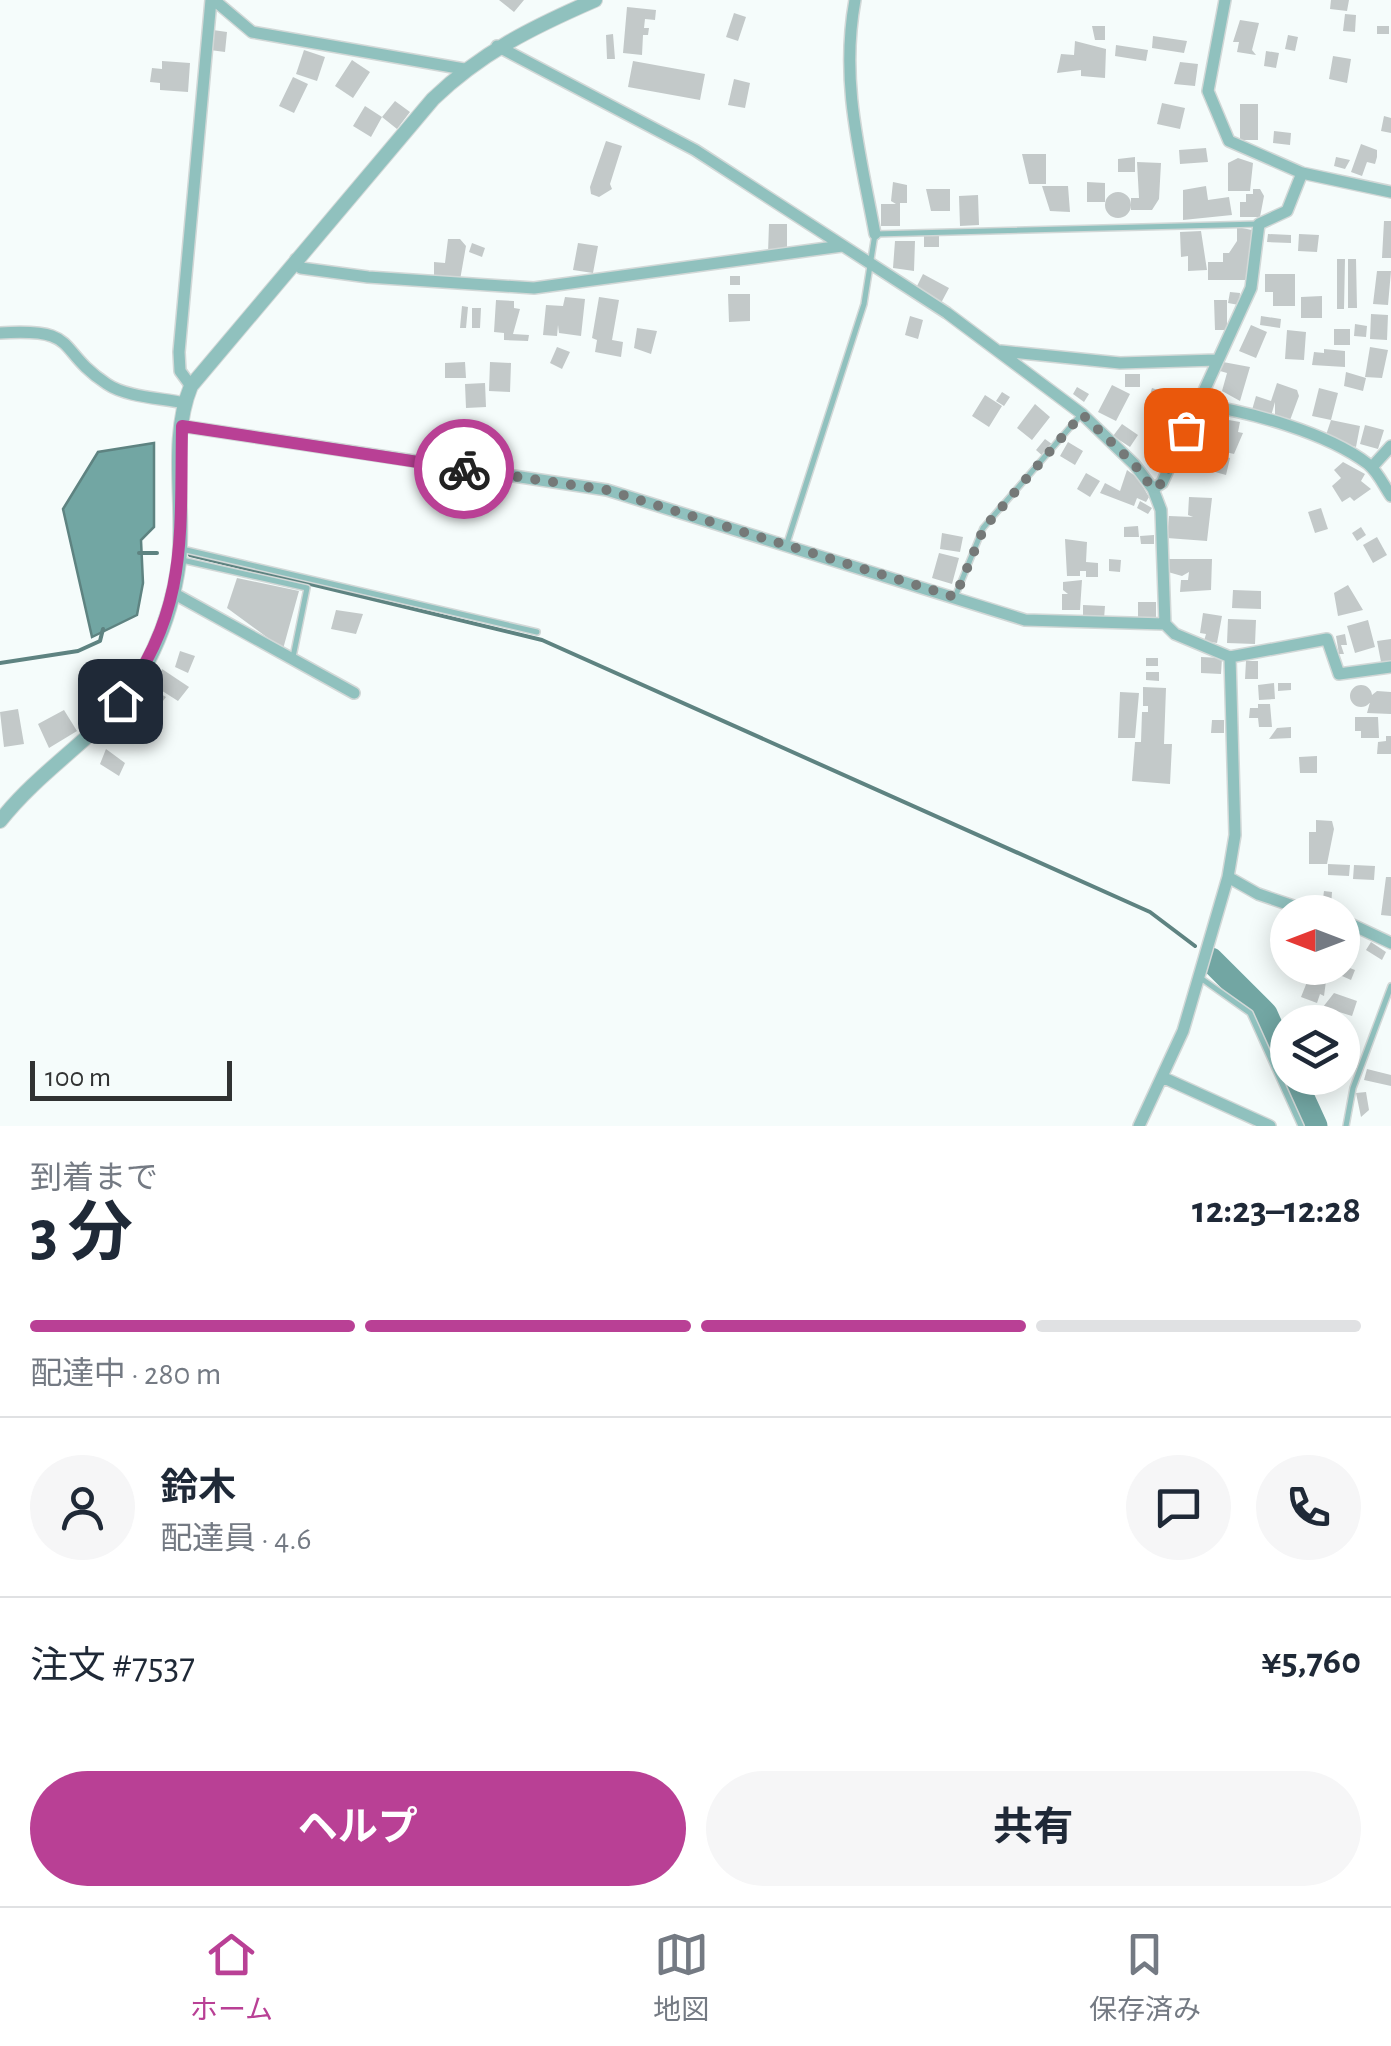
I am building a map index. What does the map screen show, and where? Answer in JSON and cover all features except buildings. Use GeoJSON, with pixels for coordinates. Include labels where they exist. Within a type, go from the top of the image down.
{"type":"FeatureCollection","features":[{"type":"Feature","properties":{"kind":"street"},"geometry":{"type":"LineString","coordinates":[[212,0],[252,32],[464,69]]}},
{"type":"Feature","properties":{"kind":"street"},"geometry":{"type":"LineString","coordinates":[[192,386],[184,380],[179,352],[212,0]]}},
{"type":"Feature","properties":{"kind":"street"},"geometry":{"type":"LineString","coordinates":[[0,821],[18,798],[104,722],[136,681],[161,638],[179,554],[182,426],[184,403],[192,386],[432,99],[464,69],[497,46],[596,0]]}},
{"type":"Feature","properties":{"kind":"street"},"geometry":{"type":"LineString","coordinates":[[856,0],[846,48],[855,128],[875,234]]}},
{"type":"Feature","properties":{"kind":"street"},"geometry":{"type":"LineString","coordinates":[[1225,0],[1208,91],[1229,141],[1302,172],[1391,192]]}},
{"type":"Feature","properties":{"kind":"street"},"geometry":{"type":"LineString","coordinates":[[497,46],[694,150],[997,350],[1082,414],[1134,464],[1153,489],[1160,510],[1166,624],[1175,634],[1230,656],[1327,639],[1339,674],[1391,667]]}},
{"type":"Feature","properties":{"kind":"street"},"geometry":{"type":"LineString","coordinates":[[1153,489],[1162,483],[1251,288],[1259,224],[1287,211],[1302,172]]}},
{"type":"Feature","properties":{"kind":"street"},"geometry":{"type":"LineString","coordinates":[[296,259],[301,268],[368,278],[534,288],[842,246]]}},
{"type":"Feature","properties":{"kind":"street"},"geometry":{"type":"LineString","coordinates":[[0,334],[34,331],[60,337],[110,386],[184,403]]}},
{"type":"Feature","properties":{"kind":"street"},"geometry":{"type":"LineString","coordinates":[[997,350],[1120,363],[1218,360]]}},
{"type":"Feature","properties":{"kind":"street"},"geometry":{"type":"LineString","coordinates":[[1198,404],[1240,411],[1342,448],[1372,466],[1391,496]]}},
{"type":"Feature","properties":{"kind":"street"},"geometry":{"type":"LineString","coordinates":[[182,426],[607,490],[708,524],[787,543],[1045,623],[1166,624]]}},
{"type":"Feature","properties":{"kind":"street"},"geometry":{"type":"LineString","coordinates":[[1372,466],[1391,446]]}},
{"type":"Feature","properties":{"kind":"street"},"geometry":{"type":"LineString","coordinates":[[173,593],[354,693]]}},
{"type":"Feature","properties":{"kind":"street"},"geometry":{"type":"LineString","coordinates":[[1139,1126],[1183,1032],[1228,877],[1235,834],[1230,656]]}},
{"type":"Feature","properties":{"kind":"street"},"geometry":{"type":"LineString","coordinates":[[1228,877],[1270,898]]}},
{"type":"Feature","properties":{"kind":"street"},"geometry":{"type":"LineString","coordinates":[[1360,928],[1391,943]]}},
{"type":"Feature","properties":{"kind":"street"},"geometry":{"type":"LineString","coordinates":[[1162,1078],[1270,1126]]}},
{"type":"Feature","properties":{"kind":"lane"},"geometry":{"type":"LineString","coordinates":[[787,543],[864,304],[875,234],[1259,224]]}},
{"type":"Feature","properties":{"kind":"lane"},"geometry":{"type":"LineString","coordinates":[[955,597],[984,528],[1082,414]]}},
{"type":"Feature","properties":{"kind":"lane"},"geometry":{"type":"LineString","coordinates":[[179,554],[537,632]]}},
{"type":"Feature","properties":{"kind":"lane"},"geometry":{"type":"LineString","coordinates":[[179,554],[307,588],[292,659]]}},
{"type":"Feature","properties":{"kind":"lane"},"geometry":{"type":"LineString","coordinates":[[1199,977],[1250,1013],[1302,1126]]}},
{"type":"Feature","properties":{"kind":"lane"},"geometry":{"type":"LineString","coordinates":[[1346,1126],[1353,1088],[1391,986]]}},
{"type":"Feature","properties":{"kind":"water"},"geometry":{"type":"Polygon","coordinates":[[[154,443],[154,527],[141,540],[143,583],[137,615],[92,637],[63,509],[98,452],[154,443]]]}},
{"type":"Feature","properties":{"kind":"waterway"},"geometry":{"type":"LineString","coordinates":[[139,553],[157,553]]}},
{"type":"Feature","properties":{"kind":"waterway"},"geometry":{"type":"LineString","coordinates":[[190,555],[542,640],[1150,912],[1195,946]]}},
{"type":"Feature","properties":{"kind":"waterway"},"geometry":{"type":"LineString","coordinates":[[0,663],[78,651],[100,641],[103,629]]}},
{"type":"Feature","properties":{"kind":"waterway"},"geometry":{"type":"LineString","coordinates":[[1211,960],[1265,1014],[1270,1025]]}},
{"type":"Feature","properties":{"kind":"waterway"},"geometry":{"type":"LineString","coordinates":[[1301,1095],[1315,1126]]}},
{"type":"Feature","properties":{"kind":"way so far"},"geometry":{"type":"LineString","coordinates":[[464,469],[607,490],[955,597],[984,528],[1082,414],[1134,464],[1153,489],[1162,483],[1186,430]]}},
{"type":"Feature","properties":{"kind":"route"},"geometry":{"type":"LineString","coordinates":[[120,701],[161,638],[173,593],[179,560],[182,426],[464,469]]}}]}
